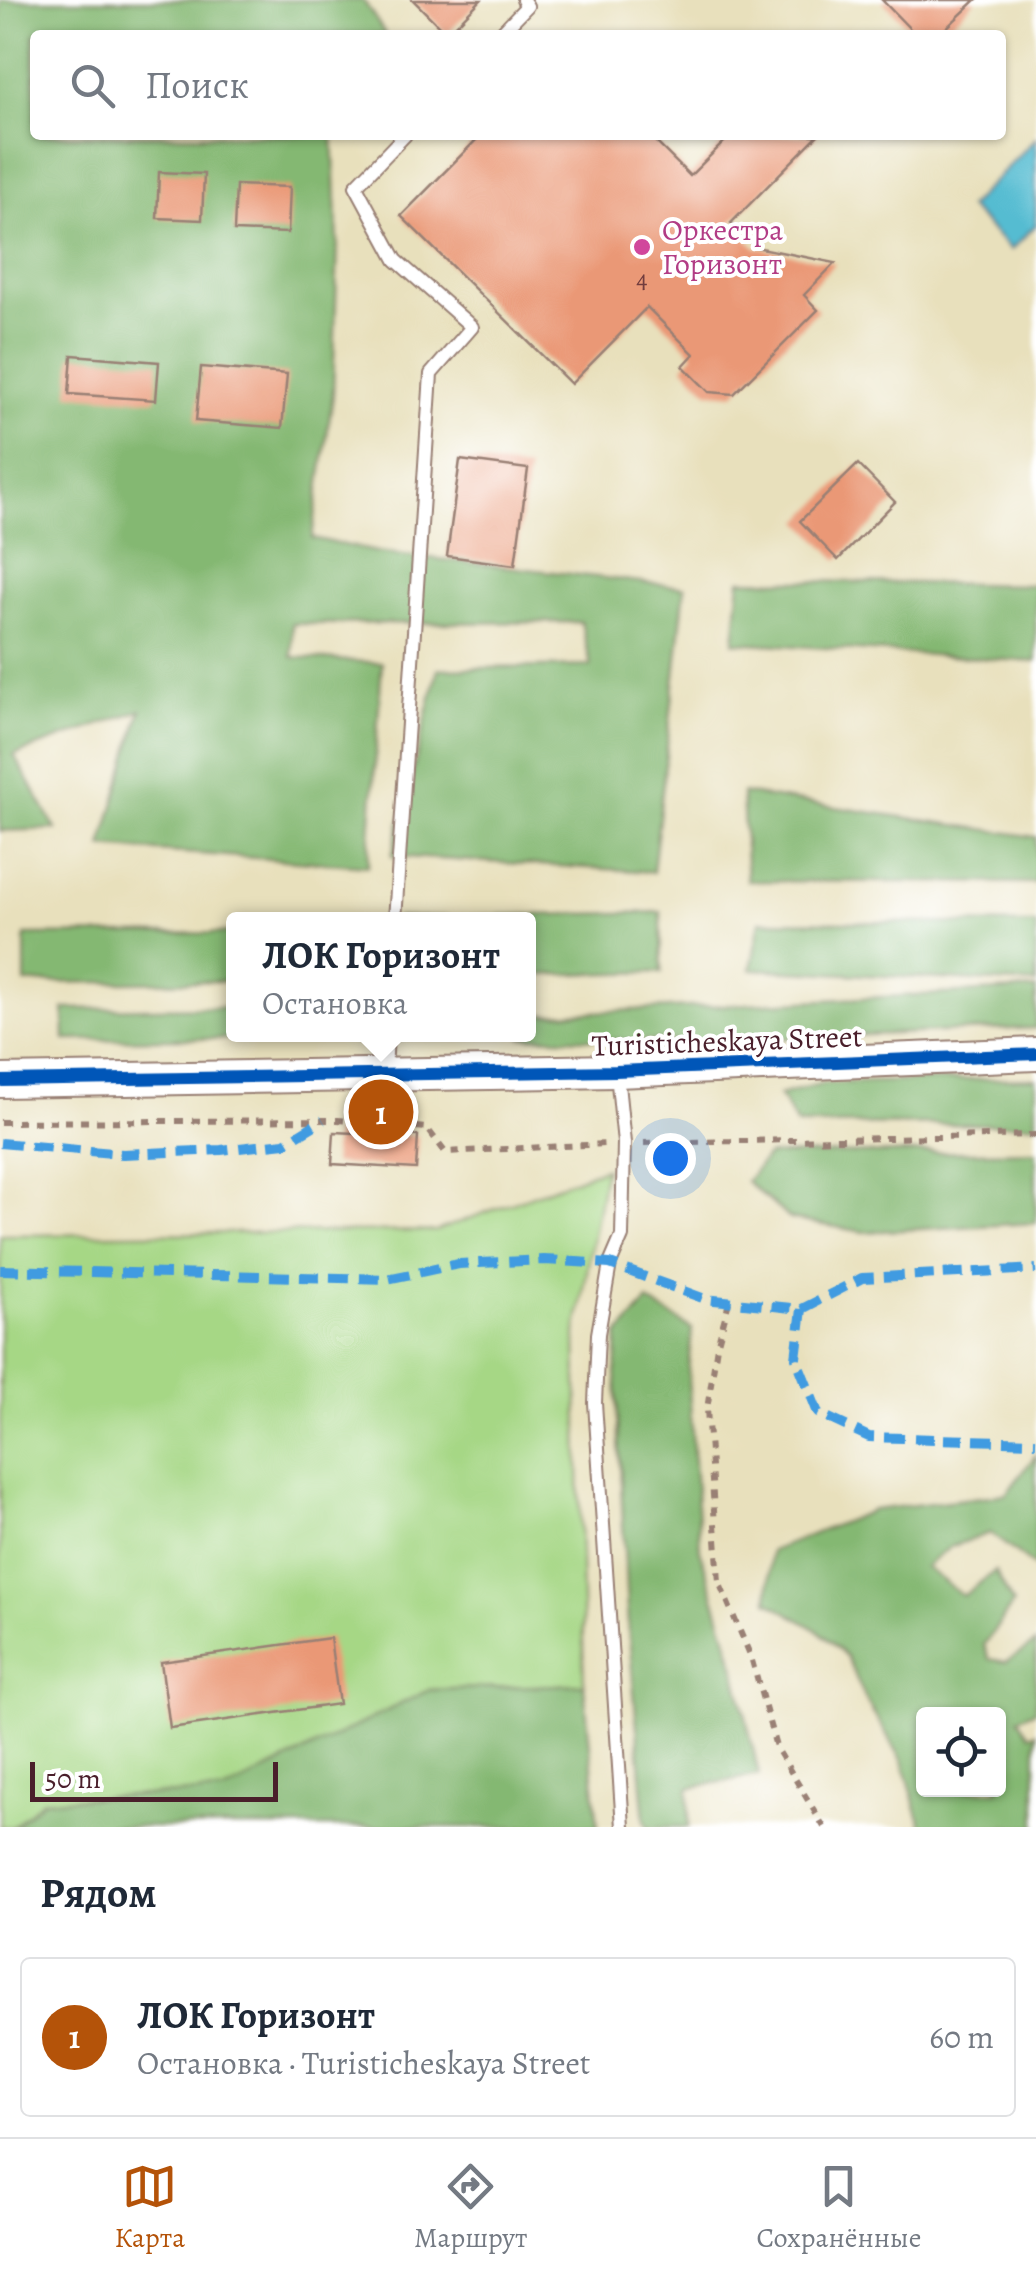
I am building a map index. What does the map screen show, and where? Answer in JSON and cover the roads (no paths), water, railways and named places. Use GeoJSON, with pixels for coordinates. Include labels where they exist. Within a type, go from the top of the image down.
{"type":"FeatureCollection","features":[{"type":"Feature","properties":{"kind":"street","name":"Turisticheskaya Street"},"geometry":{"type":"LineString","coordinates":[[0,1081],[616,1071],[1036,1054]]}},
{"type":"Feature","properties":{"kind":"lane"},"geometry":{"type":"LineString","coordinates":[[505,30],[527,6],[523,0]]}},
{"type":"Feature","properties":{"kind":"lane"},"geometry":{"type":"LineString","coordinates":[[396,912],[430,374],[472,327],[396,260],[356,186],[400,140]]}},
{"type":"Feature","properties":{"kind":"lane"},"geometry":{"type":"LineString","coordinates":[[385,1075],[387,1042]]}},
{"type":"Feature","properties":{"kind":"lane"},"geometry":{"type":"LineString","coordinates":[[616,1071],[624,1143],[622,1236],[610,1264],[598,1334],[595,1403],[623,1827]]}},
{"type":"Feature","properties":{"kind":"water"},"geometry":{"type":"Polygon","coordinates":[[[1036,138],[1036,225],[1011,250],[968,207],[1036,138]]]}},
{"type":"Feature","properties":{"kind":"place","name":"Оркестра Горизонт"},"geometry":{"type":"Point","coordinates":[642,247]}},
{"type":"Feature","properties":{"kind":"place","name":"ЛОК Горизонт"},"geometry":{"type":"Point","coordinates":[381,1112]}}]}
